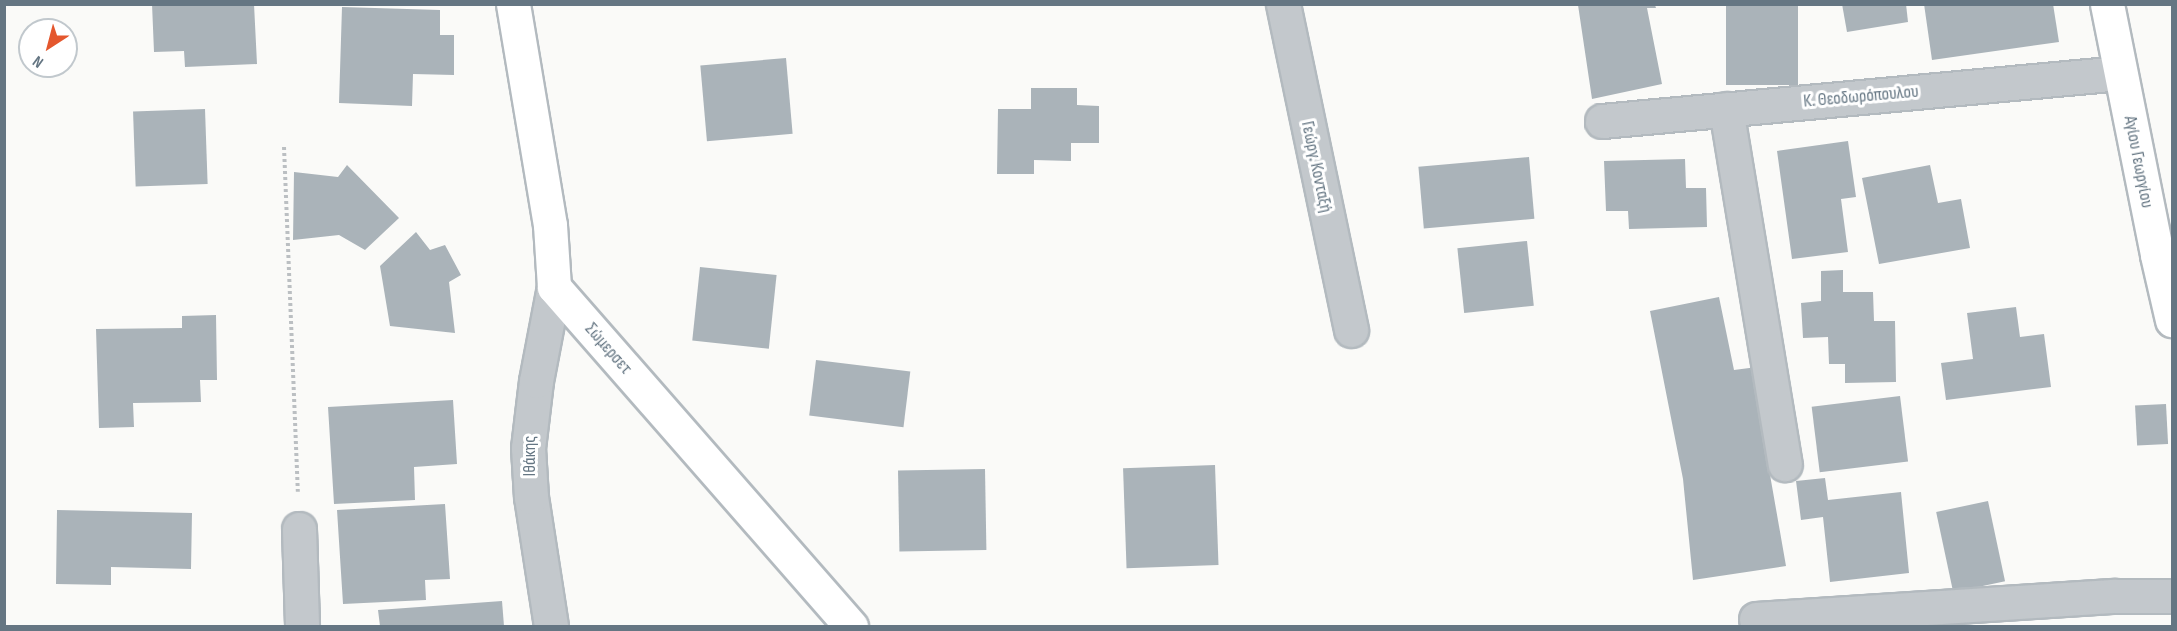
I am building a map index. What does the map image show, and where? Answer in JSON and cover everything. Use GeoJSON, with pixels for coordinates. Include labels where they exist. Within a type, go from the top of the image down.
{"type":"FeatureCollection","features":[{"type":"Feature","properties":{"kind":"street"},"geometry":{"type":"LineString","coordinates":[[513,4],[550,225],[554,287]]}},
{"type":"Feature","properties":{"kind":"street","name":"Γεώργ. Κονταξή"},"geometry":{"type":"LineString","coordinates":[[1283,4],[1351,330]]}},
{"type":"Feature","properties":{"kind":"street","name":"Αγίου Γεωργίου"},"geometry":{"type":"LineString","coordinates":[[2108,4],[2120,73],[2165,254],[2172,320]]}},
{"type":"Feature","properties":{"kind":"street","name":"Κ. Θεοδωρόπουλου"},"geometry":{"type":"LineString","coordinates":[[1602,121],[2120,73]]}},
{"type":"Feature","properties":{"kind":"street"},"geometry":{"type":"LineString","coordinates":[[1726,110],[1785,464]]}},
{"type":"Feature","properties":{"kind":"street","name":"Ιθάκης"},"geometry":{"type":"LineString","coordinates":[[551,627],[531,497],[528,448],[536,381],[554,287]]}},
{"type":"Feature","properties":{"kind":"street","name":"Σώμερσετ"},"geometry":{"type":"LineString","coordinates":[[554,287],[851,627]]}},
{"type":"Feature","properties":{"kind":"street"},"geometry":{"type":"LineString","coordinates":[[299,529],[302,627]]}},
{"type":"Feature","properties":{"kind":"street"},"geometry":{"type":"LineString","coordinates":[[1756,619],[2115,596],[2172,596]]}},
{"type":"Feature","properties":{"kind":"path"},"geometry":{"type":"LineString","coordinates":[[284,147],[299,529]]}},
{"type":"Feature","properties":{"kind":"building"},"geometry":{"type":"Polygon","coordinates":[[[152,4],[254,4],[257,64],[185,67],[184,51],[154,52],[152,4]]]}},
{"type":"Feature","properties":{"kind":"building"},"geometry":{"type":"Polygon","coordinates":[[[1726,4],[1798,4],[1798,85],[1726,85],[1726,4]]]}},
{"type":"Feature","properties":{"kind":"building"},"geometry":{"type":"Polygon","coordinates":[[[1842,4],[1906,4],[1908,22],[1847,32],[1842,4]]]}},
{"type":"Feature","properties":{"kind":"building"},"geometry":{"type":"Polygon","coordinates":[[[1924,4],[2053,4],[2059,42],[1932,60],[1924,4]]]}},
{"type":"Feature","properties":{"kind":"building"},"geometry":{"type":"Polygon","coordinates":[[[1578,5],[1655,5],[1656,8],[1647,8],[1662,84],[1592,99],[1578,5]]]}},
{"type":"Feature","properties":{"kind":"building"},"geometry":{"type":"Polygon","coordinates":[[[342,7],[440,10],[440,35],[454,35],[454,75],[413,74],[412,106],[339,103],[342,7]]]}},
{"type":"Feature","properties":{"kind":"building"},"geometry":{"type":"Polygon","coordinates":[[[786,58],[793,134],[707,141],[700,65],[786,58]]]}},
{"type":"Feature","properties":{"kind":"building"},"geometry":{"type":"Polygon","coordinates":[[[1031,88],[1077,88],[1077,105],[1099,106],[1099,143],[1071,143],[1071,161],[1034,160],[1034,174],[997,174],[998,109],[1031,109],[1031,88]]]}},
{"type":"Feature","properties":{"kind":"building"},"geometry":{"type":"Polygon","coordinates":[[[205,109],[208,184],[136,186],[133,112],[205,109]]]}},
{"type":"Feature","properties":{"kind":"building"},"geometry":{"type":"Polygon","coordinates":[[[1848,141],[1856,197],[1841,199],[1848,252],[1792,259],[1777,151],[1848,141]]]}},
{"type":"Feature","properties":{"kind":"building"},"geometry":{"type":"Polygon","coordinates":[[[1529,157],[1534,219],[1424,228],[1418,167],[1529,157]]]}},
{"type":"Feature","properties":{"kind":"building"},"geometry":{"type":"Polygon","coordinates":[[[1685,159],[1686,188],[1706,188],[1707,227],[1629,229],[1628,211],[1606,211],[1604,161],[1685,159]]]}},
{"type":"Feature","properties":{"kind":"building"},"geometry":{"type":"Polygon","coordinates":[[[347,165],[399,218],[365,250],[339,235],[293,240],[294,172],[338,177],[347,165]]]}},
{"type":"Feature","properties":{"kind":"building"},"geometry":{"type":"Polygon","coordinates":[[[1930,165],[1938,203],[1961,199],[1970,248],[1879,264],[1862,178],[1930,165]]]}},
{"type":"Feature","properties":{"kind":"building"},"geometry":{"type":"Polygon","coordinates":[[[416,232],[430,250],[445,245],[461,275],[449,282],[455,333],[390,326],[380,266],[416,232]]]}},
{"type":"Feature","properties":{"kind":"building"},"geometry":{"type":"Polygon","coordinates":[[[1527,241],[1534,306],[1464,313],[1457,248],[1527,241]]]}},
{"type":"Feature","properties":{"kind":"building"},"geometry":{"type":"Polygon","coordinates":[[[700,267],[777,275],[769,349],[692,341],[700,267]]]}},
{"type":"Feature","properties":{"kind":"building"},"geometry":{"type":"Polygon","coordinates":[[[1843,270],[1843,292],[1873,292],[1874,321],[1895,321],[1896,382],[1845,383],[1845,364],[1829,364],[1828,337],[1803,338],[1801,303],[1821,301],[1821,271],[1843,270]]]}},
{"type":"Feature","properties":{"kind":"building"},"geometry":{"type":"Polygon","coordinates":[[[1719,297],[1734,370],[1757,367],[1769,469],[1786,566],[1693,580],[1683,479],[1650,311],[1719,297]]]}},
{"type":"Feature","properties":{"kind":"building"},"geometry":{"type":"Polygon","coordinates":[[[2016,307],[2020,337],[2044,334],[2051,387],[1946,400],[1941,363],[1973,359],[1967,313],[2016,307]]]}},
{"type":"Feature","properties":{"kind":"building"},"geometry":{"type":"Polygon","coordinates":[[[216,315],[217,380],[200,380],[201,402],[133,403],[134,427],[99,428],[96,329],[182,328],[182,316],[216,315]]]}},
{"type":"Feature","properties":{"kind":"building"},"geometry":{"type":"Polygon","coordinates":[[[816,360],[910,372],[903,427],[809,416],[816,360]]]}},
{"type":"Feature","properties":{"kind":"building"},"geometry":{"type":"Polygon","coordinates":[[[1900,396],[1908,462],[1820,472],[1812,407],[1900,396]]]}},
{"type":"Feature","properties":{"kind":"building"},"geometry":{"type":"Polygon","coordinates":[[[453,400],[457,464],[414,467],[415,500],[334,504],[328,407],[453,400]]]}},
{"type":"Feature","properties":{"kind":"building"},"geometry":{"type":"Polygon","coordinates":[[[2166,404],[2168,444],[2137,446],[2135,406],[2166,404]]]}},
{"type":"Feature","properties":{"kind":"building"},"geometry":{"type":"Polygon","coordinates":[[[1215,465],[1218,565],[1127,568],[1123,468],[1215,465]]]}},
{"type":"Feature","properties":{"kind":"building"},"geometry":{"type":"Polygon","coordinates":[[[985,469],[986,550],[899,552],[898,471],[985,469]]]}},
{"type":"Feature","properties":{"kind":"building"},"geometry":{"type":"Polygon","coordinates":[[[1825,478],[1828,500],[1901,492],[1909,573],[1830,582],[1823,517],[1801,520],[1796,481],[1825,478]]]}},
{"type":"Feature","properties":{"kind":"building"},"geometry":{"type":"Polygon","coordinates":[[[1988,501],[2005,581],[1953,592],[1936,512],[1988,501]]]}},
{"type":"Feature","properties":{"kind":"building"},"geometry":{"type":"Polygon","coordinates":[[[445,504],[450,579],[425,580],[426,600],[343,604],[337,510],[445,504]]]}},
{"type":"Feature","properties":{"kind":"building"},"geometry":{"type":"Polygon","coordinates":[[[57,510],[192,513],[191,569],[111,567],[111,585],[56,584],[57,510]]]}},
{"type":"Feature","properties":{"kind":"building"},"geometry":{"type":"Polygon","coordinates":[[[502,601],[504,626],[380,626],[378,610],[502,601]]]}}]}
